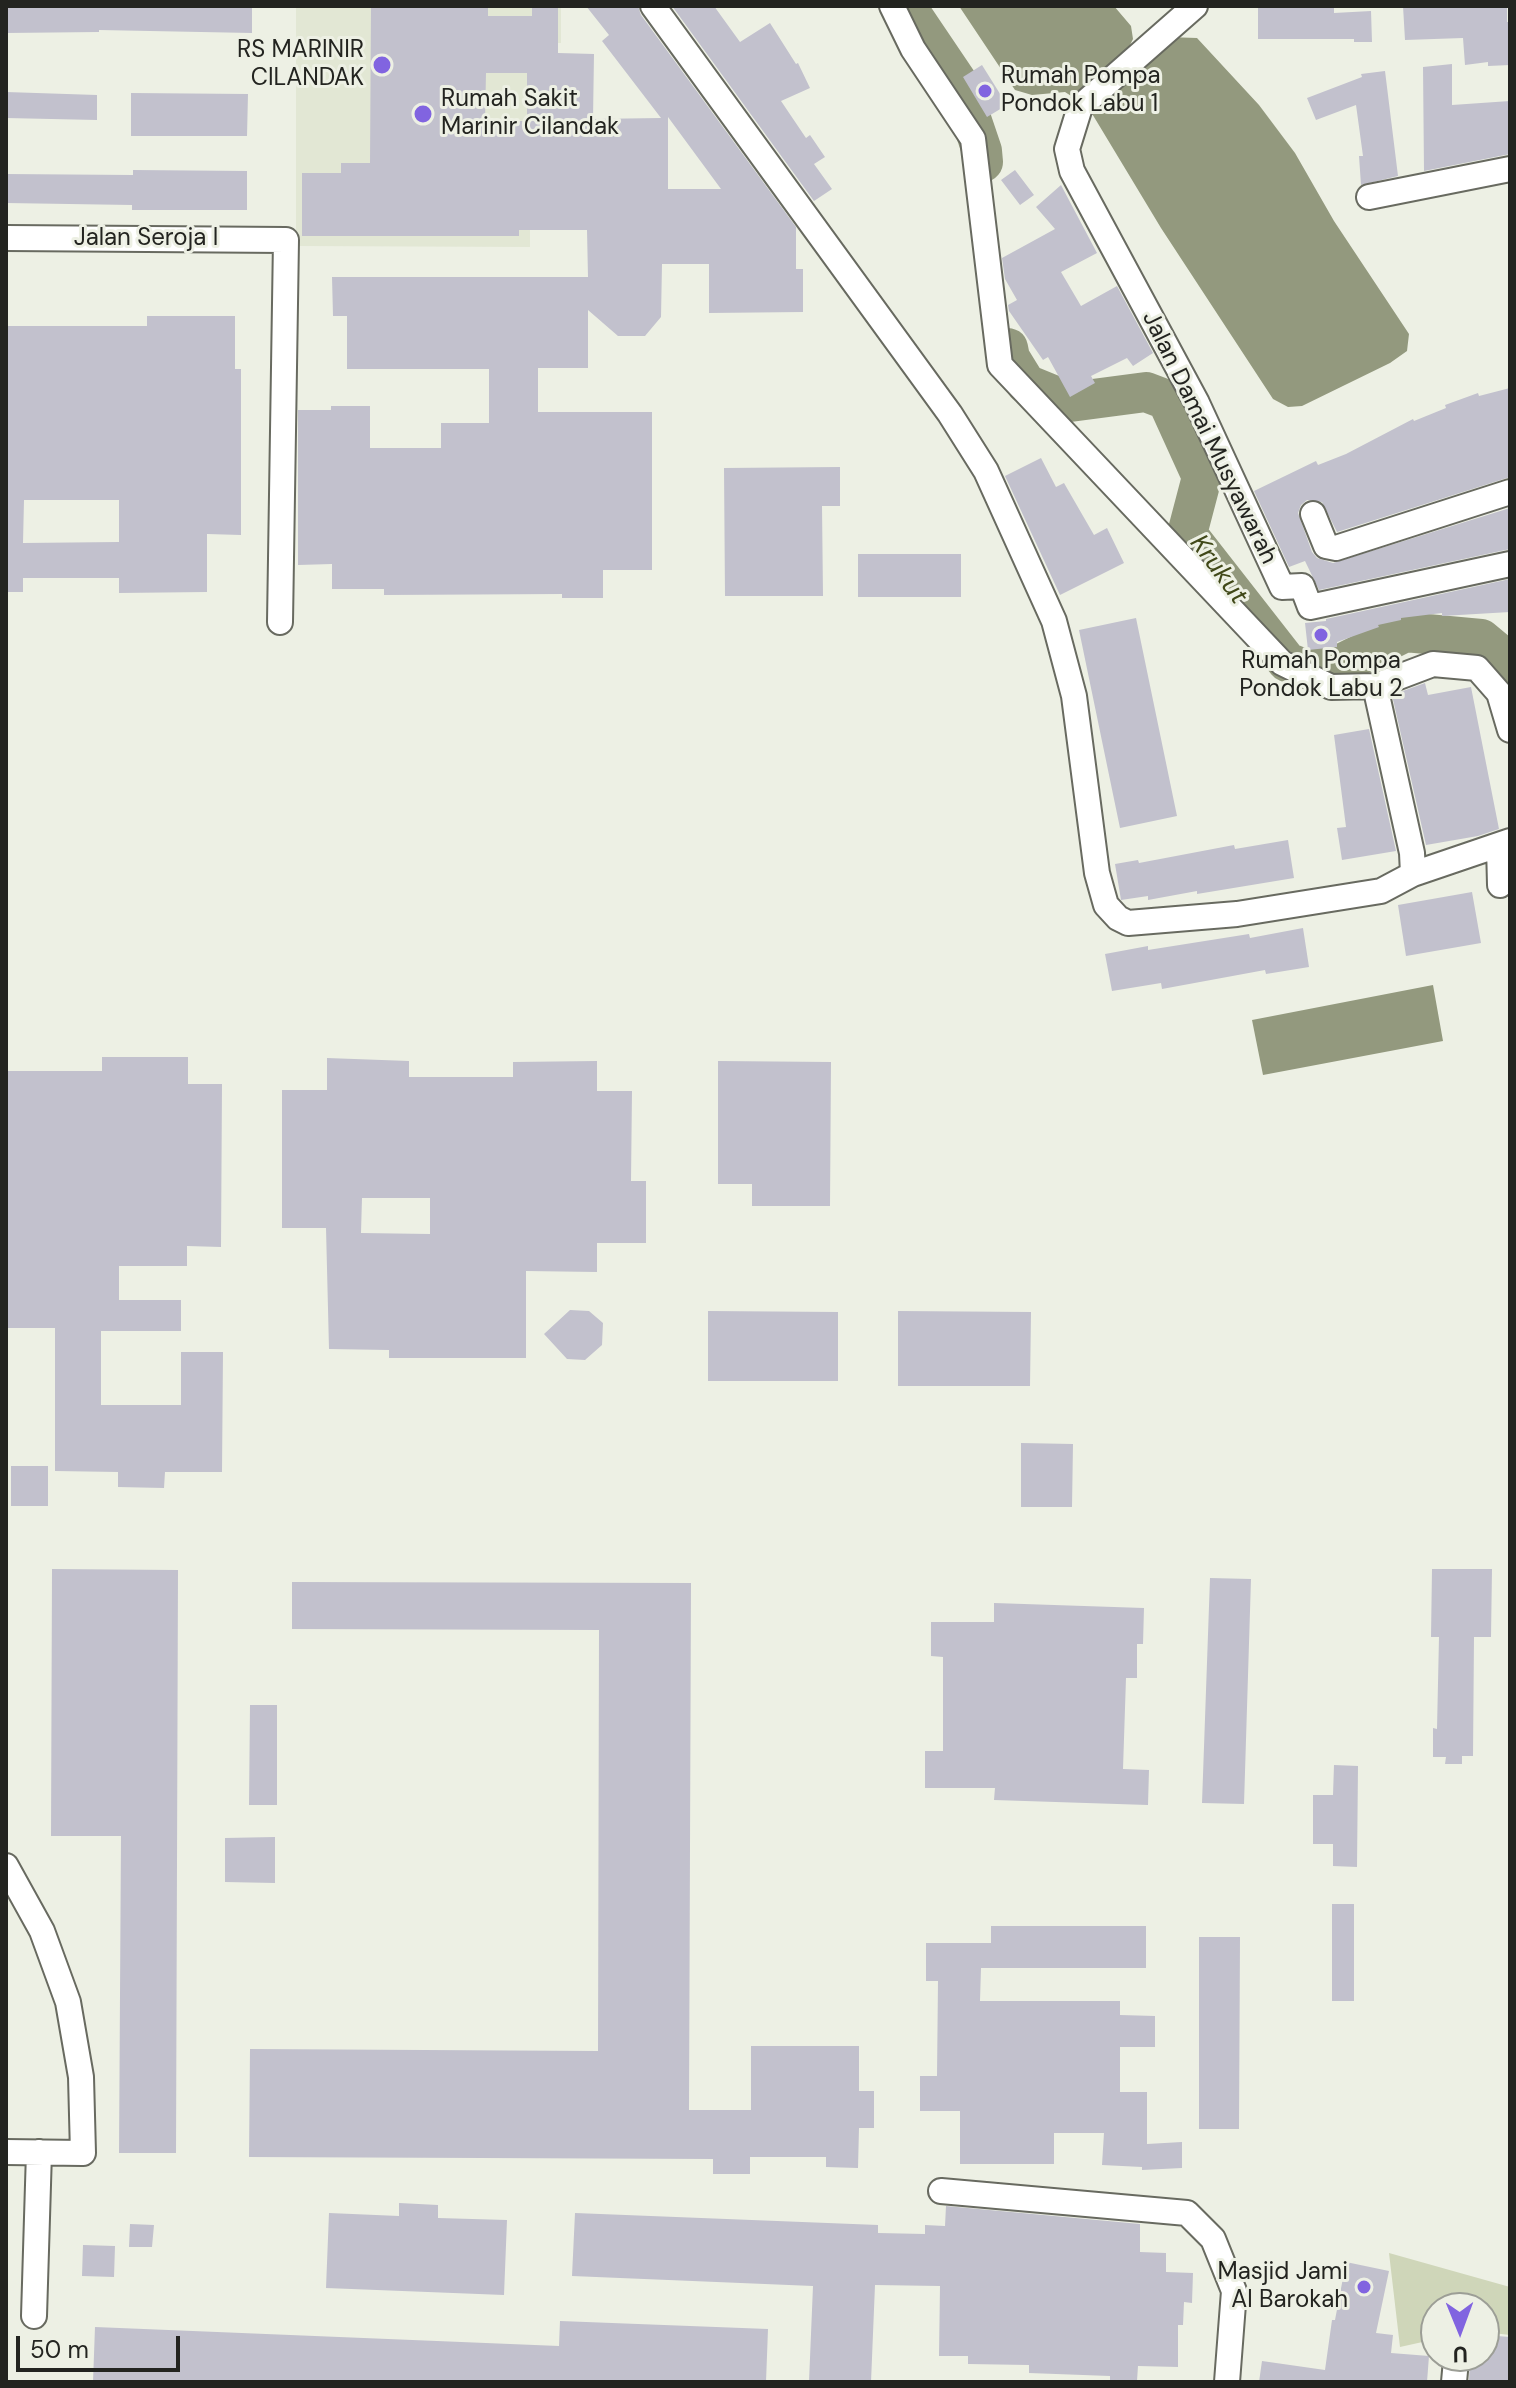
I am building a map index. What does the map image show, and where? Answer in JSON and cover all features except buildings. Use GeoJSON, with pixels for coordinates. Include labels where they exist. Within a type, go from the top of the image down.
{"type":"FeatureCollection","features":[{"type":"Feature","properties":{"kind":"street"},"geometry":{"type":"LineString","coordinates":[[653,6],[950,414],[986,471],[1054,621],[1074,696],[1097,873],[1106,905],[1118,918],[1128,923],[1237,914],[1381,891],[1413,874],[1505,844],[1500,885]]}},
{"type":"Feature","properties":{"kind":"street"},"geometry":{"type":"LineString","coordinates":[[892,6],[913,49],[973,139],[1000,365],[1282,663],[1331,687],[1375,686],[1433,664],[1477,668],[1499,693],[1510,730]]}},
{"type":"Feature","properties":{"kind":"street","name":"Jalan Damai Musyawarah"},"geometry":{"type":"LineString","coordinates":[[1195,6],[1084,103],[1067,149],[1072,171],[1197,403],[1282,587],[1302,586],[1310,607],[1510,564]]}},
{"type":"Feature","properties":{"kind":"street"},"geometry":{"type":"LineString","coordinates":[[1369,197],[1510,169]]}},
{"type":"Feature","properties":{"kind":"street","name":"Jalan Seroja I"},"geometry":{"type":"LineString","coordinates":[[6,238],[286,240],[280,622]]}},
{"type":"Feature","properties":{"kind":"street"},"geometry":{"type":"LineString","coordinates":[[1313,514],[1326,546],[1336,548],[1510,492]]}},
{"type":"Feature","properties":{"kind":"street"},"geometry":{"type":"LineString","coordinates":[[1375,686],[1412,853],[1413,874]]}},
{"type":"Feature","properties":{"kind":"street"},"geometry":{"type":"LineString","coordinates":[[6,1866],[42,1931],[63,1988],[81,2077],[83,2153],[6,2152]]}},
{"type":"Feature","properties":{"kind":"street"},"geometry":{"type":"LineString","coordinates":[[34,2316],[39,2152]]}},
{"type":"Feature","properties":{"kind":"street"},"geometry":{"type":"LineString","coordinates":[[941,2191],[1187,2213],[1213,2239],[1234,2291],[1227,2382]]}},
{"type":"Feature","properties":{"kind":"shaded area","name":"Rumah Sakit Marinir Cilandak"},"geometry":{"type":"Polygon","coordinates":[[[296,6],[561,6],[561,43],[551,43],[530,186],[530,247],[296,246],[296,6]]]}},
{"type":"Feature","properties":{"kind":"shaded area"},"geometry":{"type":"Polygon","coordinates":[[[959,6],[1114,6],[1131,26],[1133,39],[1122,61],[1167,37],[1197,38],[1259,105],[1295,153],[1334,221],[1409,334],[1407,351],[1390,363],[1302,406],[1288,407],[1273,399],[1161,228],[1088,107],[1065,92],[1032,95],[1015,90],[959,6]]]}},
{"type":"Feature","properties":{"kind":"shaded area"},"geometry":{"type":"Polygon","coordinates":[[[1433,985],[1443,1041],[1263,1075],[1252,1020],[1433,985]]]}},
{"type":"Feature","properties":{"kind":"shaded area"},"geometry":{"type":"Polygon","coordinates":[[[1389,2253],[1510,2287],[1510,2335],[1500,2334],[1500,2292],[1420,2292],[1420,2343],[1400,2347],[1389,2253]]]}},
{"type":"Feature","properties":{"kind":"waterway","name":"Krukut"},"geometry":{"type":"LineString","coordinates":[[906,6],[960,86],[983,162]]}},
{"type":"Feature","properties":{"kind":"waterway","name":"Krukut"},"geometry":{"type":"LineString","coordinates":[[1008,348],[1010,358],[1026,384],[1070,402],[1146,392],[1167,400],[1202,477],[1187,534],[1287,662],[1302,668],[1341,664],[1405,632],[1481,639],[1510,663]]}},
{"type":"Feature","properties":{"kind":"place","name":"RS MARINIR CILANDAK"},"geometry":{"type":"Point","coordinates":[382,65]}},
{"type":"Feature","properties":{"kind":"place","name":"Rumah Pompa Pondok Labu 1"},"geometry":{"type":"Point","coordinates":[985,91]}},
{"type":"Feature","properties":{"kind":"place","name":"Rumah Sakit Marinir Cilandak"},"geometry":{"type":"Point","coordinates":[423,114]}},
{"type":"Feature","properties":{"kind":"place","name":"Rumah Pompa Pondok Labu 2"},"geometry":{"type":"Point","coordinates":[1321,635]}},
{"type":"Feature","properties":{"kind":"place","name":"Masjid Jami Al Barokah"},"geometry":{"type":"Point","coordinates":[1364,2287]}}]}
